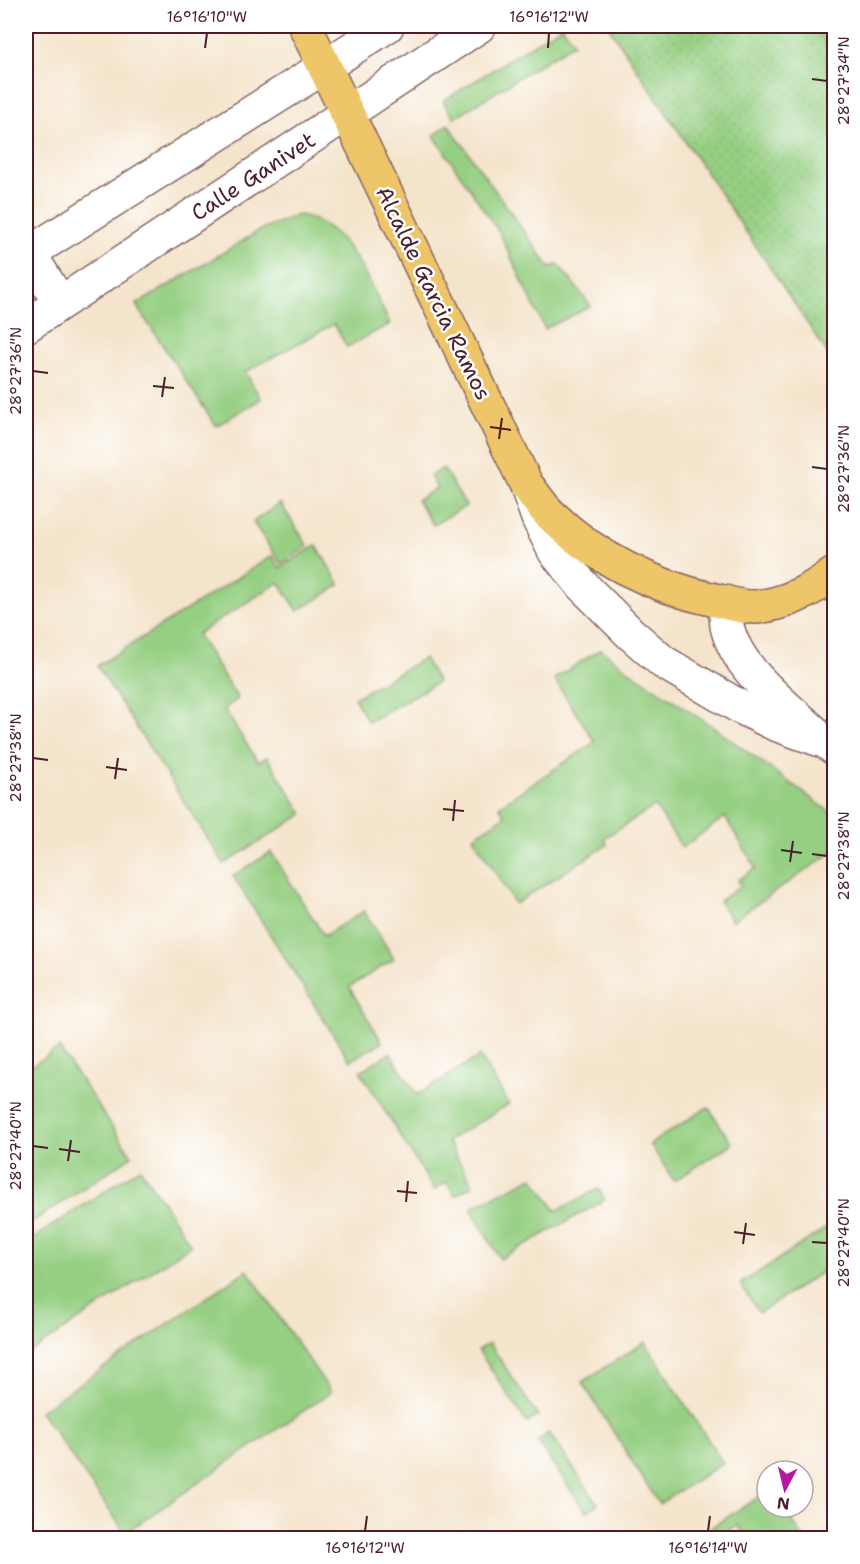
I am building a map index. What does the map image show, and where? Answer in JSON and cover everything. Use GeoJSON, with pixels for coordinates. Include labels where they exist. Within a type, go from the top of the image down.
{"type":"FeatureCollection","features":[{"type":"Feature","properties":{"kind":"main road","name":"Alcalde Garcia Ramos"},"geometry":{"type":"LineString","coordinates":[[305,26],[526,484],[551,516],[605,558],[684,593],[725,603],[753,607],[783,603],[815,588],[834,574]]}},
{"type":"Feature","properties":{"kind":"street"},"geometry":{"type":"LineString","coordinates":[[60,303],[27,252],[387,26]]}},
{"type":"Feature","properties":{"kind":"street","name":"Calle Ganivet"},"geometry":{"type":"LineString","coordinates":[[26,326],[479,26]]}},
{"type":"Feature","properties":{"kind":"street"},"geometry":{"type":"LineString","coordinates":[[526,484],[538,518],[555,552],[583,586],[663,662],[740,707],[775,724],[830,745]]}},
{"type":"Feature","properties":{"kind":"street"},"geometry":{"type":"LineString","coordinates":[[725,603],[727,627],[739,654],[757,679],[830,745]]}},
{"type":"Feature","properties":{"kind":"green space"},"geometry":{"type":"Polygon","coordinates":[[[562,26],[574,43],[454,118],[443,101],[562,26]]]}},
{"type":"Feature","properties":{"kind":"green space"},"geometry":{"type":"Polygon","coordinates":[[[608,26],[817,26],[834,60],[834,363],[608,26]]]}},
{"type":"Feature","properties":{"kind":"green space"},"geometry":{"type":"Polygon","coordinates":[[[448,124],[550,268],[558,264],[591,306],[545,329],[499,232],[434,136],[448,124]]]}},
{"type":"Feature","properties":{"kind":"green space"},"geometry":{"type":"Polygon","coordinates":[[[298,215],[315,220],[330,229],[343,242],[365,274],[390,324],[347,347],[334,324],[245,372],[261,399],[216,426],[136,305],[264,228],[298,215]]]}},
{"type":"Feature","properties":{"kind":"green space"},"geometry":{"type":"Polygon","coordinates":[[[443,468],[466,506],[433,525],[417,500],[437,488],[430,476],[443,468]]]}},
{"type":"Feature","properties":{"kind":"green space"},"geometry":{"type":"Polygon","coordinates":[[[280,503],[308,546],[281,564],[253,522],[280,503]]]}},
{"type":"Feature","properties":{"kind":"green space"},"geometry":{"type":"Polygon","coordinates":[[[316,545],[340,585],[298,611],[279,582],[197,634],[238,699],[224,709],[258,762],[267,757],[303,814],[224,864],[97,666],[272,556],[280,568],[316,545]]]}},
{"type":"Feature","properties":{"kind":"green space"},"geometry":{"type":"Polygon","coordinates":[[[601,649],[834,815],[834,851],[732,921],[719,901],[741,886],[738,880],[756,868],[725,817],[682,848],[655,806],[604,838],[607,845],[515,904],[473,837],[505,816],[499,806],[595,742],[554,679],[601,649]]]}},
{"type":"Feature","properties":{"kind":"green space"},"geometry":{"type":"Polygon","coordinates":[[[424,658],[438,682],[368,722],[354,698],[424,658]]]}},
{"type":"Feature","properties":{"kind":"green space"},"geometry":{"type":"Polygon","coordinates":[[[271,852],[324,936],[364,911],[394,959],[349,987],[382,1042],[350,1061],[233,876],[271,852]]]}},
{"type":"Feature","properties":{"kind":"green space"},"geometry":{"type":"Polygon","coordinates":[[[59,1048],[132,1156],[26,1226],[26,1070],[59,1048]]]}},
{"type":"Feature","properties":{"kind":"green space"},"geometry":{"type":"Polygon","coordinates":[[[390,1053],[417,1095],[480,1056],[509,1104],[447,1141],[473,1185],[455,1196],[446,1182],[434,1190],[360,1071],[390,1053]]]}},
{"type":"Feature","properties":{"kind":"green space"},"geometry":{"type":"Polygon","coordinates":[[[708,1107],[732,1144],[674,1181],[650,1144],[708,1107]]]}},
{"type":"Feature","properties":{"kind":"green space"},"geometry":{"type":"Polygon","coordinates":[[[140,1168],[191,1245],[26,1355],[26,1243],[140,1168]]]}},
{"type":"Feature","properties":{"kind":"green space"},"geometry":{"type":"Polygon","coordinates":[[[533,1177],[556,1211],[598,1189],[605,1200],[500,1259],[471,1208],[533,1177]]]}},
{"type":"Feature","properties":{"kind":"green space"},"geometry":{"type":"Polygon","coordinates":[[[834,1223],[834,1264],[759,1313],[740,1284],[834,1223]]]}},
{"type":"Feature","properties":{"kind":"green space"},"geometry":{"type":"Polygon","coordinates":[[[247,1270],[331,1392],[125,1533],[40,1411],[247,1270]]]}},
{"type":"Feature","properties":{"kind":"green space"},"geometry":{"type":"Polygon","coordinates":[[[645,1342],[723,1463],[659,1504],[582,1382],[645,1342]]]}},
{"type":"Feature","properties":{"kind":"green space"},"geometry":{"type":"Polygon","coordinates":[[[489,1343],[538,1416],[527,1423],[478,1350],[489,1343]]]}},
{"type":"Feature","properties":{"kind":"green space"},"geometry":{"type":"Polygon","coordinates":[[[549,1433],[598,1504],[586,1512],[537,1441],[549,1433]]]}},
{"type":"Feature","properties":{"kind":"green space"},"geometry":{"type":"Polygon","coordinates":[[[755,1499],[755,1519],[791,1519],[804,1538],[746,1538],[737,1525],[717,1538],[695,1538],[755,1499]]]}}]}
